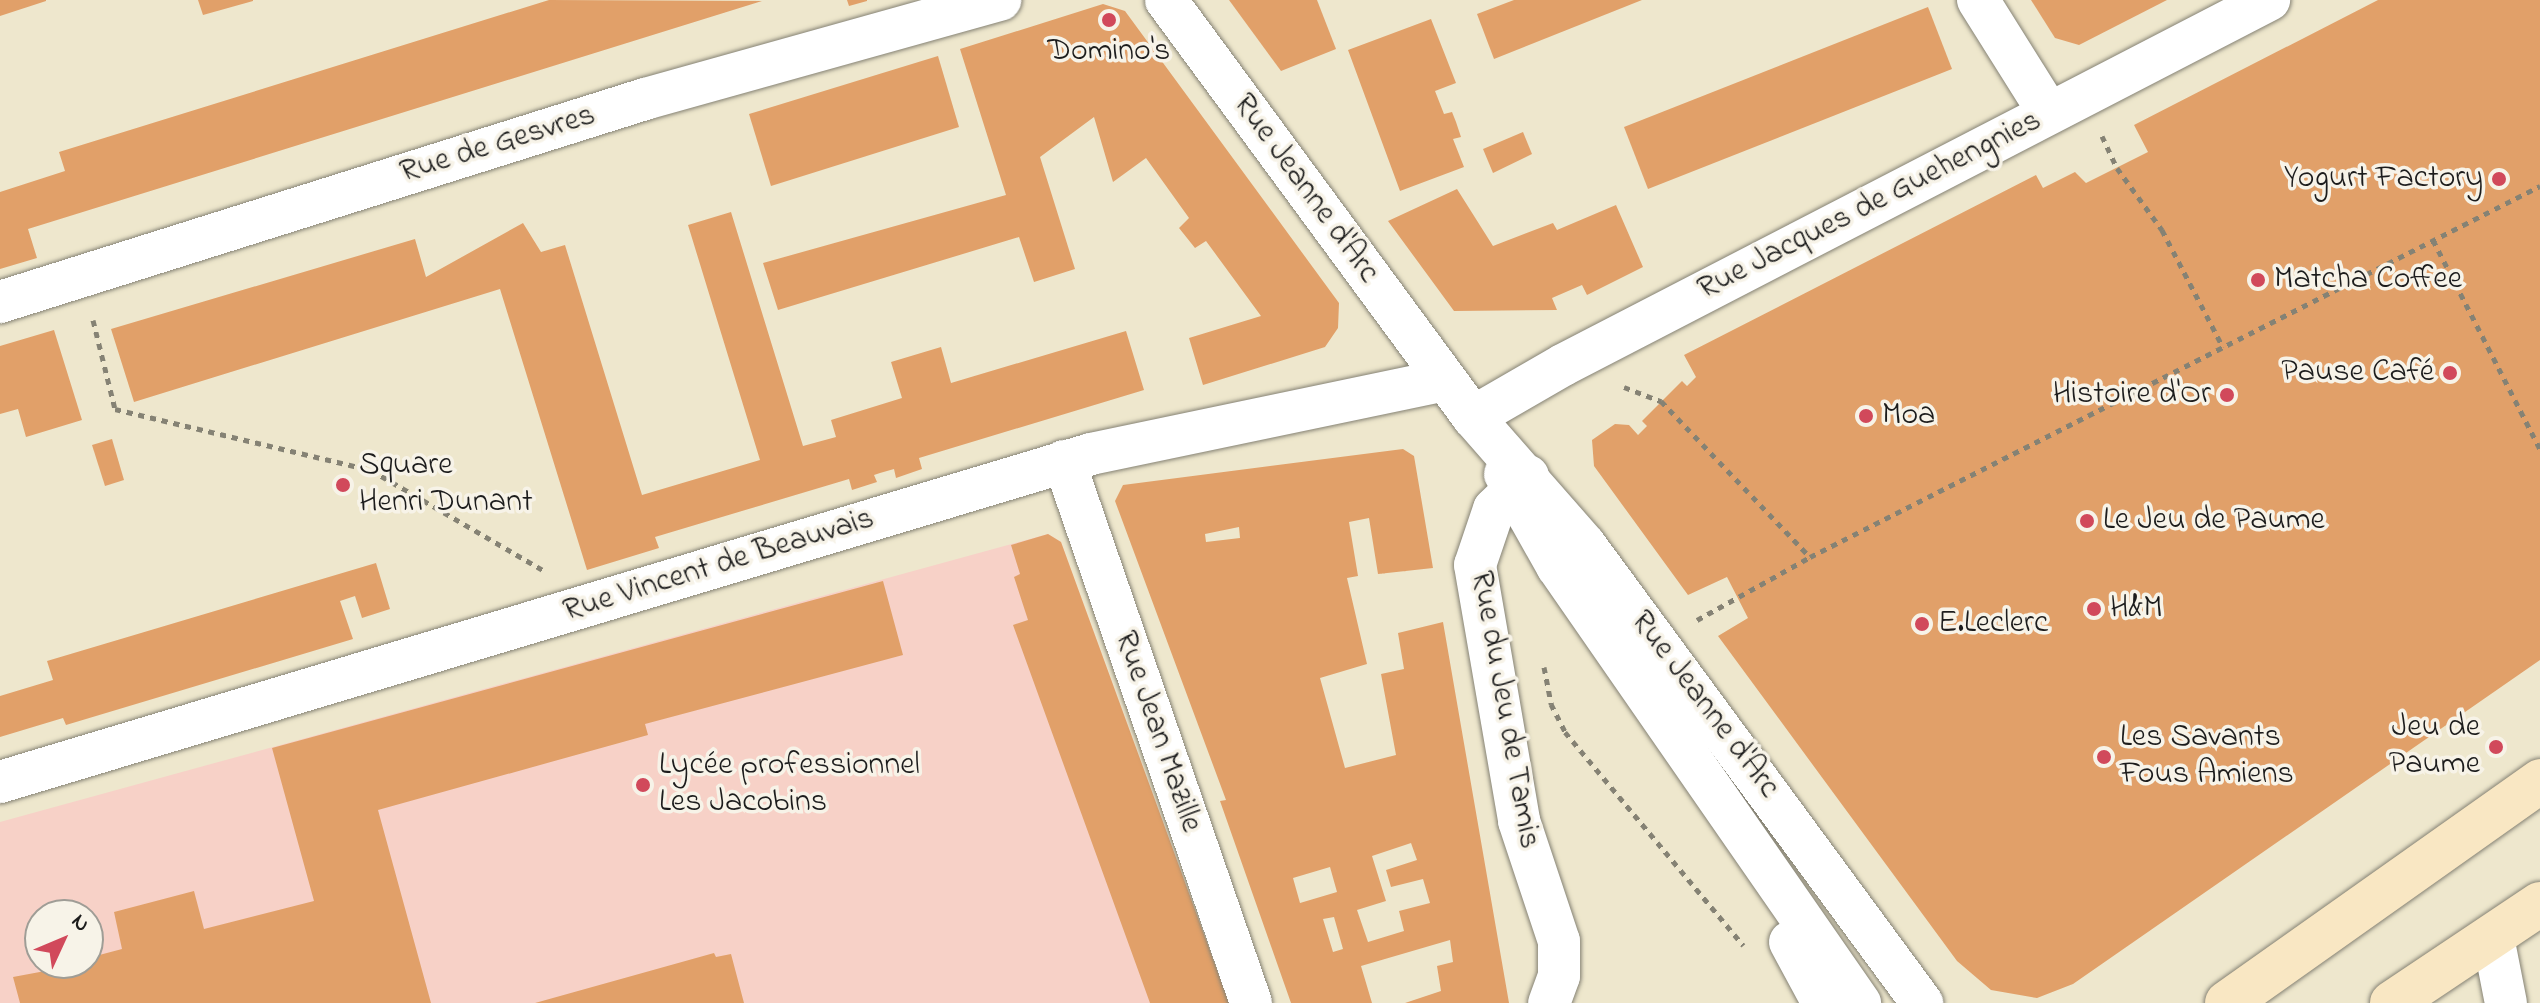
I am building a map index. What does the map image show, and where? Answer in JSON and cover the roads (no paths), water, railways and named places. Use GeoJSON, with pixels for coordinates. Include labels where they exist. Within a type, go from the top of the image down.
{"type":"FeatureCollection","features":[{"type":"Feature","properties":{"kind":"main road"},"geometry":{"type":"LineString","coordinates":[[2227,1003],[2540,781]]}},
{"type":"Feature","properties":{"kind":"main road"},"geometry":{"type":"LineString","coordinates":[[2392,1003],[2540,904]]}},
{"type":"Feature","properties":{"kind":"street","name":"Rue de Gesvres"},"geometry":{"type":"LineString","coordinates":[[0,302],[645,99],[1000,0]]}},
{"type":"Feature","properties":{"kind":"street","name":"Rue Jeanne d'Arc"},"geometry":{"type":"LineString","coordinates":[[1166,0],[1520,482],[1585,545],[1920,996]]}},
{"type":"Feature","properties":{"kind":"street"},"geometry":{"type":"LineString","coordinates":[[1978,0],[2049,113]]}},
{"type":"Feature","properties":{"kind":"street","name":"Rue Jacques de Guehengnies"},"geometry":{"type":"LineString","coordinates":[[1473,417],[1563,365],[2269,0]]}},
{"type":"Feature","properties":{"kind":"street","name":"Rue Vincent de Beauvais"},"geometry":{"type":"LineString","coordinates":[[0,782],[1064,461],[1444,380]]}},
{"type":"Feature","properties":{"kind":"street","name":"Rue Jean Mazille"},"geometry":{"type":"LineString","coordinates":[[1064,461],[1251,1003]]}},
{"type":"Feature","properties":{"kind":"street","name":"Rue Jeanne d'Arc"},"geometry":{"type":"LineString","coordinates":[[1520,482],[1557,566],[1711,793],[1860,1003]]}},
{"type":"Feature","properties":{"kind":"street","name":"Rue du Jeu de Tamis"},"geometry":{"type":"LineString","coordinates":[[1520,482],[1494,509],[1478,546],[1476,589],[1521,831],[1559,941],[1559,976],[1549,1003]]}},
{"type":"Feature","properties":{"kind":"street"},"geometry":{"type":"LineString","coordinates":[[1711,793],[1823,1003]]}},
{"type":"Feature","properties":{"kind":"street"},"geometry":{"type":"LineString","coordinates":[[2493,937],[2506,1003]]}},
{"type":"Feature","properties":{"kind":"place","name":"Domino's"},"geometry":{"type":"Point","coordinates":[1109,20]}},
{"type":"Feature","properties":{"kind":"place","name":"Yogurt Factory"},"geometry":{"type":"Point","coordinates":[2499,179]}},
{"type":"Feature","properties":{"kind":"place","name":"Matcha Coffee"},"geometry":{"type":"Point","coordinates":[2258,280]}},
{"type":"Feature","properties":{"kind":"place","name":"Pause Café"},"geometry":{"type":"Point","coordinates":[2450,373]}},
{"type":"Feature","properties":{"kind":"place","name":"Histoire d'Or"},"geometry":{"type":"Point","coordinates":[2227,395]}},
{"type":"Feature","properties":{"kind":"place","name":"Moa"},"geometry":{"type":"Point","coordinates":[1866,416]}},
{"type":"Feature","properties":{"kind":"place","name":"Square Henri Dunant"},"geometry":{"type":"Point","coordinates":[343,485]}},
{"type":"Feature","properties":{"kind":"place","name":"Le Jeu de Paume"},"geometry":{"type":"Point","coordinates":[2087,521]}},
{"type":"Feature","properties":{"kind":"place","name":"H&M"},"geometry":{"type":"Point","coordinates":[2094,609]}},
{"type":"Feature","properties":{"kind":"place","name":"E.Leclerc"},"geometry":{"type":"Point","coordinates":[1922,624]}},
{"type":"Feature","properties":{"kind":"place","name":"Jeu de Paume"},"geometry":{"type":"Point","coordinates":[2496,747]}},
{"type":"Feature","properties":{"kind":"place","name":"Les Savants Fous Amiens"},"geometry":{"type":"Point","coordinates":[2104,757]}},
{"type":"Feature","properties":{"kind":"place","name":"Lycée professionnel Les Jacobins"},"geometry":{"type":"Point","coordinates":[643,785]}}]}
